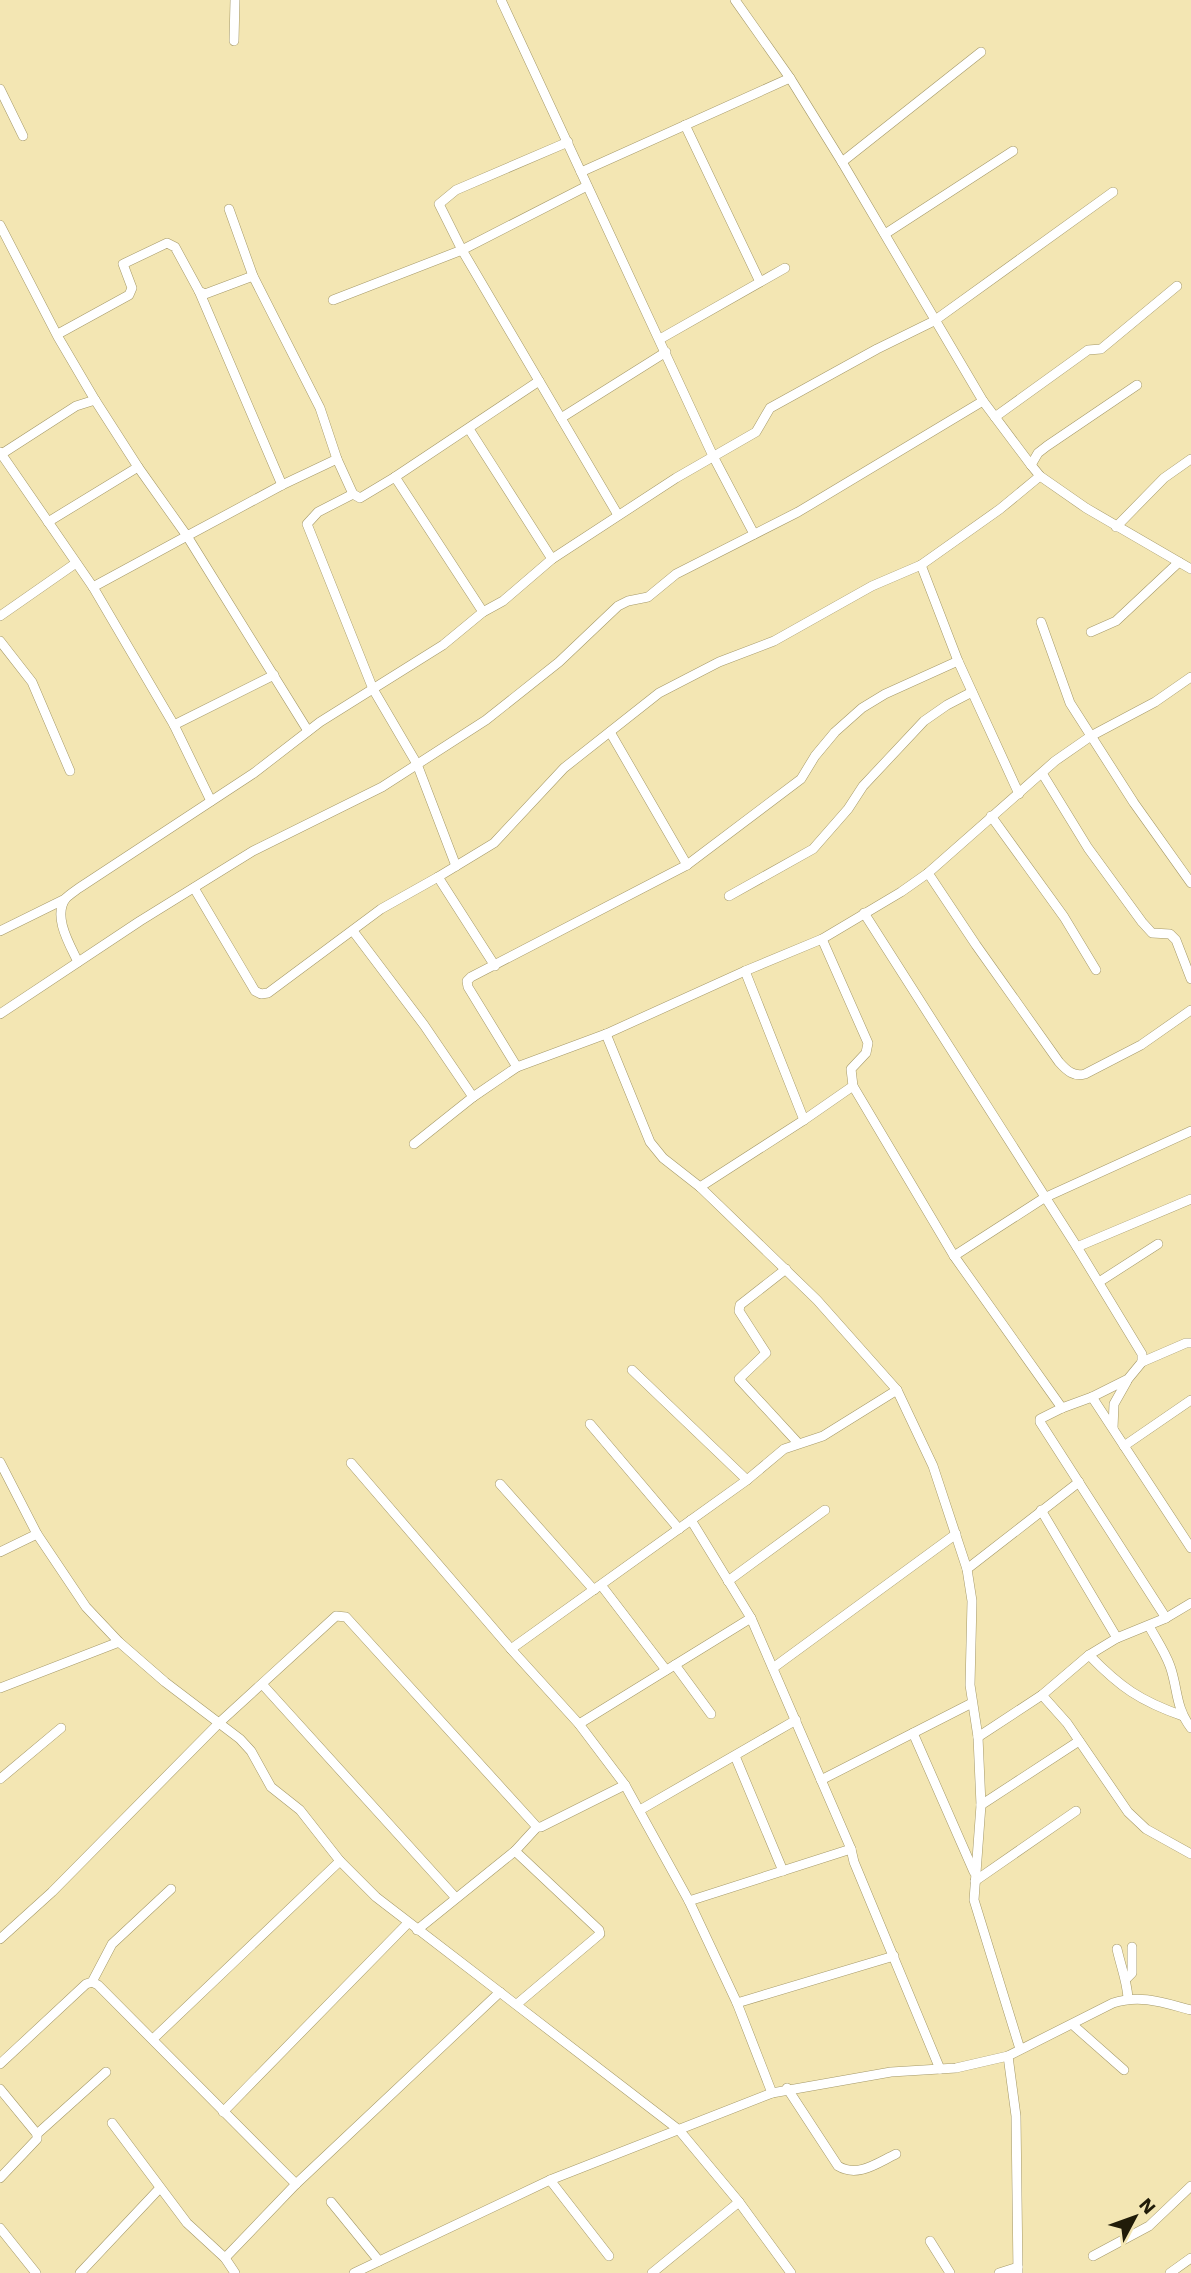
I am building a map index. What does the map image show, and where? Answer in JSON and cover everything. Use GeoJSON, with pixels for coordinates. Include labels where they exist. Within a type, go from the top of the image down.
{"type":"FeatureCollection","features":[{"type":"Feature","properties":{"kind":"street"},"geometry":{"type":"LineString","coordinates":[[234,41],[235,0]]}},
{"type":"Feature","properties":{"kind":"street"},"geometry":{"type":"LineString","coordinates":[[501,0],[713,456],[754,534]]}},
{"type":"Feature","properties":{"kind":"street"},"geometry":{"type":"LineString","coordinates":[[736,0],[790,78],[842,162],[983,401],[1031,465],[1040,476],[1116,527],[1191,569]]}},
{"type":"Feature","properties":{"kind":"street"},"geometry":{"type":"LineString","coordinates":[[842,162],[981,52]]}},
{"type":"Feature","properties":{"kind":"street"},"geometry":{"type":"LineString","coordinates":[[581,172],[790,78]]}},
{"type":"Feature","properties":{"kind":"street"},"geometry":{"type":"LineString","coordinates":[[0,89],[23,135]]}},
{"type":"Feature","properties":{"kind":"street"},"geometry":{"type":"LineString","coordinates":[[685,125],[760,282]]}},
{"type":"Feature","properties":{"kind":"street"},"geometry":{"type":"LineString","coordinates":[[568,142],[456,190],[439,204],[462,250],[618,515]]}},
{"type":"Feature","properties":{"kind":"street"},"geometry":{"type":"LineString","coordinates":[[885,234],[1013,151]]}},
{"type":"Feature","properties":{"kind":"street"},"geometry":{"type":"LineString","coordinates":[[333,300],[462,250],[587,186]]}},
{"type":"Feature","properties":{"kind":"street"},"geometry":{"type":"LineString","coordinates":[[0,931],[65,899],[254,773],[308,731],[443,645],[483,612],[503,601],[552,559],[618,515],[756,432],[770,408],[934,321],[1113,192]]}},
{"type":"Feature","properties":{"kind":"street"},"geometry":{"type":"LineString","coordinates":[[229,209],[253,276],[320,408],[337,459],[353,494],[360,498],[539,381]]}},
{"type":"Feature","properties":{"kind":"street"},"geometry":{"type":"LineString","coordinates":[[0,225],[58,337],[95,400],[187,536],[308,731]]}},
{"type":"Feature","properties":{"kind":"street"},"geometry":{"type":"LineString","coordinates":[[58,334],[129,295],[132,288],[123,264],[167,243],[175,247],[199,292],[282,485]]}},
{"type":"Feature","properties":{"kind":"street"},"geometry":{"type":"LineString","coordinates":[[660,339],[785,268]]}},
{"type":"Feature","properties":{"kind":"street"},"geometry":{"type":"LineString","coordinates":[[199,292],[212,293],[253,276]]}},
{"type":"Feature","properties":{"kind":"street"},"geometry":{"type":"LineString","coordinates":[[995,417],[1088,349],[1101,349],[1177,286]]}},
{"type":"Feature","properties":{"kind":"street"},"geometry":{"type":"LineString","coordinates":[[561,418],[666,352]]}},
{"type":"Feature","properties":{"kind":"street"},"geometry":{"type":"LineString","coordinates":[[1031,465],[1038,453],[1047,446],[1137,385]]}},
{"type":"Feature","properties":{"kind":"street"},"geometry":{"type":"LineString","coordinates":[[95,400],[76,406],[0,454],[93,587],[174,725],[211,801]]}},
{"type":"Feature","properties":{"kind":"street"},"geometry":{"type":"LineString","coordinates":[[0,1014],[265,843],[382,787],[500,710],[559,662],[618,606],[648,597],[676,574],[853,480],[983,401]]}},
{"type":"Feature","properties":{"kind":"street"},"geometry":{"type":"LineString","coordinates":[[469,429],[552,559]]}},
{"type":"Feature","properties":{"kind":"street"},"geometry":{"type":"LineString","coordinates":[[93,587],[282,485],[337,459]]}},
{"type":"Feature","properties":{"kind":"street"},"geometry":{"type":"LineString","coordinates":[[1116,527],[1164,478],[1191,459]]}},
{"type":"Feature","properties":{"kind":"street"},"geometry":{"type":"LineString","coordinates":[[48,522],[138,467]]}},
{"type":"Feature","properties":{"kind":"street"},"geometry":{"type":"LineString","coordinates":[[194,888],[255,991],[268,993],[381,909],[494,843],[555,776],[659,693],[719,662],[774,641],[872,586],[921,565],[1000,509],[1040,476]]}},
{"type":"Feature","properties":{"kind":"street"},"geometry":{"type":"LineString","coordinates":[[394,477],[483,612]]}},
{"type":"Feature","properties":{"kind":"street"},"geometry":{"type":"LineString","coordinates":[[353,494],[318,512],[307,524],[373,689],[417,764],[456,866]]}},
{"type":"Feature","properties":{"kind":"street"},"geometry":{"type":"LineString","coordinates":[[1091,632],[1116,621],[1179,562]]}},
{"type":"Feature","properties":{"kind":"street"},"geometry":{"type":"LineString","coordinates":[[0,616],[76,563]]}},
{"type":"Feature","properties":{"kind":"street"},"geometry":{"type":"LineString","coordinates":[[921,565],[958,661],[1019,794]]}},
{"type":"Feature","properties":{"kind":"street"},"geometry":{"type":"LineString","coordinates":[[1041,622],[1070,703],[1134,803],[1191,883]]}},
{"type":"Feature","properties":{"kind":"street"},"geometry":{"type":"LineString","coordinates":[[0,641],[32,682],[70,771]]}},
{"type":"Feature","properties":{"kind":"street"},"geometry":{"type":"LineString","coordinates":[[517,1068],[468,987],[467,981],[687,865],[801,779],[835,732],[862,708],[885,694],[958,661]]}},
{"type":"Feature","properties":{"kind":"street"},"geometry":{"type":"LineString","coordinates":[[174,725],[274,675]]}},
{"type":"Feature","properties":{"kind":"street"},"geometry":{"type":"LineString","coordinates":[[414,1143],[473,1097],[517,1068],[606,1034],[822,939],[901,892],[928,873],[1055,761],[1091,736],[1155,702],[1191,677]]}},
{"type":"Feature","properties":{"kind":"street"},"geometry":{"type":"LineString","coordinates":[[729,897],[813,849],[849,809],[863,786],[924,721],[972,692]]}},
{"type":"Feature","properties":{"kind":"street"},"geometry":{"type":"LineString","coordinates":[[610,732],[687,865]]}},
{"type":"Feature","properties":{"kind":"street"},"geometry":{"type":"LineString","coordinates":[[1042,773],[1088,848],[1142,922],[1152,933],[1170,934],[1176,940],[1191,979]]}},
{"type":"Feature","properties":{"kind":"street"},"geometry":{"type":"LineString","coordinates":[[991,816],[1065,918],[1096,970]]}},
{"type":"Feature","properties":{"kind":"street"},"geometry":{"type":"LineString","coordinates":[[928,873],[1059,1062],[1073,1074],[1085,1074],[1141,1045],[1191,1010]]}},
{"type":"Feature","properties":{"kind":"street"},"geometry":{"type":"LineString","coordinates":[[438,877],[495,966]]}},
{"type":"Feature","properties":{"kind":"street"},"geometry":{"type":"LineString","coordinates":[[65,899],[61,912],[63,927],[78,962]]}},
{"type":"Feature","properties":{"kind":"street"},"geometry":{"type":"LineString","coordinates":[[864,913],[1099,1282],[1142,1354],[1142,1362]]}},
{"type":"Feature","properties":{"kind":"street"},"geometry":{"type":"LineString","coordinates":[[353,931],[424,1025],[473,1097]]}},
{"type":"Feature","properties":{"kind":"street"},"geometry":{"type":"LineString","coordinates":[[822,939],[867,1044],[866,1053],[851,1069],[853,1086],[954,1256],[1062,1408]]}},
{"type":"Feature","properties":{"kind":"street"},"geometry":{"type":"LineString","coordinates":[[745,971],[804,1120]]}},
{"type":"Feature","properties":{"kind":"street"},"geometry":{"type":"LineString","coordinates":[[606,1034],[650,1142],[663,1158],[700,1187],[817,1300],[897,1390],[933,1466],[967,1569],[972,1601],[970,1685],[978,1737],[981,1805],[974,1900],[1020,2049]]}},
{"type":"Feature","properties":{"kind":"street"},"geometry":{"type":"LineString","coordinates":[[700,1187],[853,1086]]}},
{"type":"Feature","properties":{"kind":"street"},"geometry":{"type":"LineString","coordinates":[[954,1256],[1044,1198],[1191,1131]]}},
{"type":"Feature","properties":{"kind":"street"},"geometry":{"type":"LineString","coordinates":[[1077,1247],[1191,1199]]}},
{"type":"Feature","properties":{"kind":"street"},"geometry":{"type":"LineString","coordinates":[[1099,1282],[1158,1244]]}},
{"type":"Feature","properties":{"kind":"street"},"geometry":{"type":"LineString","coordinates":[[786,1269],[738,1308],[766,1352],[739,1378],[798,1443]]}},
{"type":"Feature","properties":{"kind":"street"},"geometry":{"type":"LineString","coordinates":[[1112,1428],[1114,1404],[1128,1379],[1142,1362],[1191,1343]]}},
{"type":"Feature","properties":{"kind":"street"},"geometry":{"type":"LineString","coordinates":[[632,1370],[747,1480]]}},
{"type":"Feature","properties":{"kind":"street"},"geometry":{"type":"LineString","coordinates":[[1128,1379],[1092,1397],[1042,1416],[1040,1422],[1166,1618]]}},
{"type":"Feature","properties":{"kind":"street"},"geometry":{"type":"LineString","coordinates":[[511,1649],[747,1480],[784,1449],[823,1436],[897,1390]]}},
{"type":"Feature","properties":{"kind":"street"},"geometry":{"type":"LineString","coordinates":[[1092,1397],[1191,1548]]}},
{"type":"Feature","properties":{"kind":"street"},"geometry":{"type":"LineString","coordinates":[[1124,1446],[1191,1401]]}},
{"type":"Feature","properties":{"kind":"street"},"geometry":{"type":"LineString","coordinates":[[590,1424],[679,1529]]}},
{"type":"Feature","properties":{"kind":"street"},"geometry":{"type":"LineString","coordinates":[[0,1462],[37,1534],[86,1607],[119,1642],[176,1691],[220,1722],[251,1751],[271,1787],[300,1810],[340,1861],[376,1897],[679,2130],[739,2202],[791,2273]]}},
{"type":"Feature","properties":{"kind":"street"},"geometry":{"type":"LineString","coordinates":[[351,1463],[579,1724],[625,1785],[689,1901],[737,2003],[772,2093]]}},
{"type":"Feature","properties":{"kind":"street"},"geometry":{"type":"LineString","coordinates":[[967,1569],[1079,1482]]}},
{"type":"Feature","properties":{"kind":"street"},"geometry":{"type":"LineString","coordinates":[[500,1484],[671,1667],[711,1714]]}},
{"type":"Feature","properties":{"kind":"street"},"geometry":{"type":"LineString","coordinates":[[729,1581],[825,1510]]}},
{"type":"Feature","properties":{"kind":"street"},"geometry":{"type":"LineString","coordinates":[[1041,1510],[1116,1637]]}},
{"type":"Feature","properties":{"kind":"street"},"geometry":{"type":"LineString","coordinates":[[691,1520],[751,1618],[851,1849],[940,2069]]}},
{"type":"Feature","properties":{"kind":"street"},"geometry":{"type":"LineString","coordinates":[[0,1552],[37,1534]]}},
{"type":"Feature","properties":{"kind":"street"},"geometry":{"type":"LineString","coordinates":[[773,1668],[956,1534]]}},
{"type":"Feature","properties":{"kind":"street"},"geometry":{"type":"LineString","coordinates":[[978,1737],[1042,1695],[1089,1655],[1116,1637],[1149,1626],[1191,1602]]}},
{"type":"Feature","properties":{"kind":"street"},"geometry":{"type":"LineString","coordinates":[[0,1939],[52,1892],[220,1722],[336,1616],[346,1617],[537,1827]]}},
{"type":"Feature","properties":{"kind":"street"},"geometry":{"type":"LineString","coordinates":[[579,1724],[751,1618]]}},
{"type":"Feature","properties":{"kind":"street"},"geometry":{"type":"LineString","coordinates":[[1149,1626],[1170,1666],[1175,1694],[1183,1716],[1191,1727]]}},
{"type":"Feature","properties":{"kind":"street"},"geometry":{"type":"LineString","coordinates":[[0,1688],[119,1642]]}},
{"type":"Feature","properties":{"kind":"street"},"geometry":{"type":"LineString","coordinates":[[1089,1655],[1116,1682],[1156,1707],[1183,1716]]}},
{"type":"Feature","properties":{"kind":"street"},"geometry":{"type":"LineString","coordinates":[[262,1684],[456,1898]]}},
{"type":"Feature","properties":{"kind":"street"},"geometry":{"type":"LineString","coordinates":[[1042,1695],[1067,1723],[1128,1812],[1146,1829],[1191,1854]]}},
{"type":"Feature","properties":{"kind":"street"},"geometry":{"type":"LineString","coordinates":[[821,1780],[972,1703]]}},
{"type":"Feature","properties":{"kind":"street"},"geometry":{"type":"LineString","coordinates":[[640,1810],[796,1720]]}},
{"type":"Feature","properties":{"kind":"street"},"geometry":{"type":"LineString","coordinates":[[0,1779],[61,1728]]}},
{"type":"Feature","properties":{"kind":"street"},"geometry":{"type":"LineString","coordinates":[[913,1733],[975,1878]]}},
{"type":"Feature","properties":{"kind":"street"},"geometry":{"type":"LineString","coordinates":[[981,1805],[1079,1741]]}},
{"type":"Feature","properties":{"kind":"street"},"geometry":{"type":"LineString","coordinates":[[735,1756],[783,1871]]}},
{"type":"Feature","properties":{"kind":"street"},"geometry":{"type":"LineString","coordinates":[[417,1930],[515,1851],[537,1827],[625,1785]]}},
{"type":"Feature","properties":{"kind":"street"},"geometry":{"type":"LineString","coordinates":[[975,1878],[1076,1811]]}},
{"type":"Feature","properties":{"kind":"street"},"geometry":{"type":"LineString","coordinates":[[689,1901],[851,1849]]}},
{"type":"Feature","properties":{"kind":"street"},"geometry":{"type":"LineString","coordinates":[[515,1851],[599,1930],[600,1934],[517,2004]]}},
{"type":"Feature","properties":{"kind":"street"},"geometry":{"type":"LineString","coordinates":[[153,2039],[340,1861]]}},
{"type":"Feature","properties":{"kind":"street"},"geometry":{"type":"LineString","coordinates":[[92,1982],[111,1944],[171,1889]]}},
{"type":"Feature","properties":{"kind":"street"},"geometry":{"type":"LineString","coordinates":[[223,2112],[408,1923]]}},
{"type":"Feature","properties":{"kind":"street"},"geometry":{"type":"LineString","coordinates":[[1126,1979],[1132,1973],[1132,1947]]}},
{"type":"Feature","properties":{"kind":"street"},"geometry":{"type":"LineString","coordinates":[[1117,1949],[1121,1971],[1126,1979],[1128,1998]]}},
{"type":"Feature","properties":{"kind":"street"},"geometry":{"type":"LineString","coordinates":[[737,2003],[894,1956]]}},
{"type":"Feature","properties":{"kind":"street"},"geometry":{"type":"LineString","coordinates":[[0,2064],[86,1984],[92,1982],[153,2039],[296,2183]]}},
{"type":"Feature","properties":{"kind":"street"},"geometry":{"type":"LineString","coordinates":[[225,2258],[296,2183],[500,1992]]}},
{"type":"Feature","properties":{"kind":"street"},"geometry":{"type":"LineString","coordinates":[[354,2273],[599,2159],[787,2088],[891,2072],[972,2065],[1008,2056],[1128,1998],[1146,1998],[1191,2010]]}},
{"type":"Feature","properties":{"kind":"street"},"geometry":{"type":"LineString","coordinates":[[1073,2025],[1124,2070]]}},
{"type":"Feature","properties":{"kind":"street"},"geometry":{"type":"LineString","coordinates":[[999,2273],[1018,2270],[1016,2116],[1008,2056]]}},
{"type":"Feature","properties":{"kind":"street"},"geometry":{"type":"LineString","coordinates":[[0,2178],[37,2139],[37,2134],[106,2072]]}},
{"type":"Feature","properties":{"kind":"street"},"geometry":{"type":"LineString","coordinates":[[787,2088],[838,2166],[854,2172],[896,2154]]}},
{"type":"Feature","properties":{"kind":"street"},"geometry":{"type":"LineString","coordinates":[[0,2089],[37,2134]]}},
{"type":"Feature","properties":{"kind":"street"},"geometry":{"type":"LineString","coordinates":[[111,2123],[187,2223],[225,2258],[235,2273]]}},
{"type":"Feature","properties":{"kind":"street"},"geometry":{"type":"LineString","coordinates":[[550,2180],[609,2256]]}},
{"type":"Feature","properties":{"kind":"street"},"geometry":{"type":"LineString","coordinates":[[1093,2256],[1149,2226],[1191,2186]]}},
{"type":"Feature","properties":{"kind":"street"},"geometry":{"type":"LineString","coordinates":[[80,2273],[159,2189]]}},
{"type":"Feature","properties":{"kind":"street"},"geometry":{"type":"LineString","coordinates":[[331,2202],[379,2261]]}},
{"type":"Feature","properties":{"kind":"street"},"geometry":{"type":"LineString","coordinates":[[658,2272],[739,2202]]}},
{"type":"Feature","properties":{"kind":"street"},"geometry":{"type":"LineString","coordinates":[[0,2228],[36,2273]]}},
{"type":"Feature","properties":{"kind":"street"},"geometry":{"type":"LineString","coordinates":[[930,2241],[950,2273]]}},
{"type":"Feature","properties":{"kind":"street"},"geometry":{"type":"LineString","coordinates":[[1170,2273],[1191,2258]]}}]}
